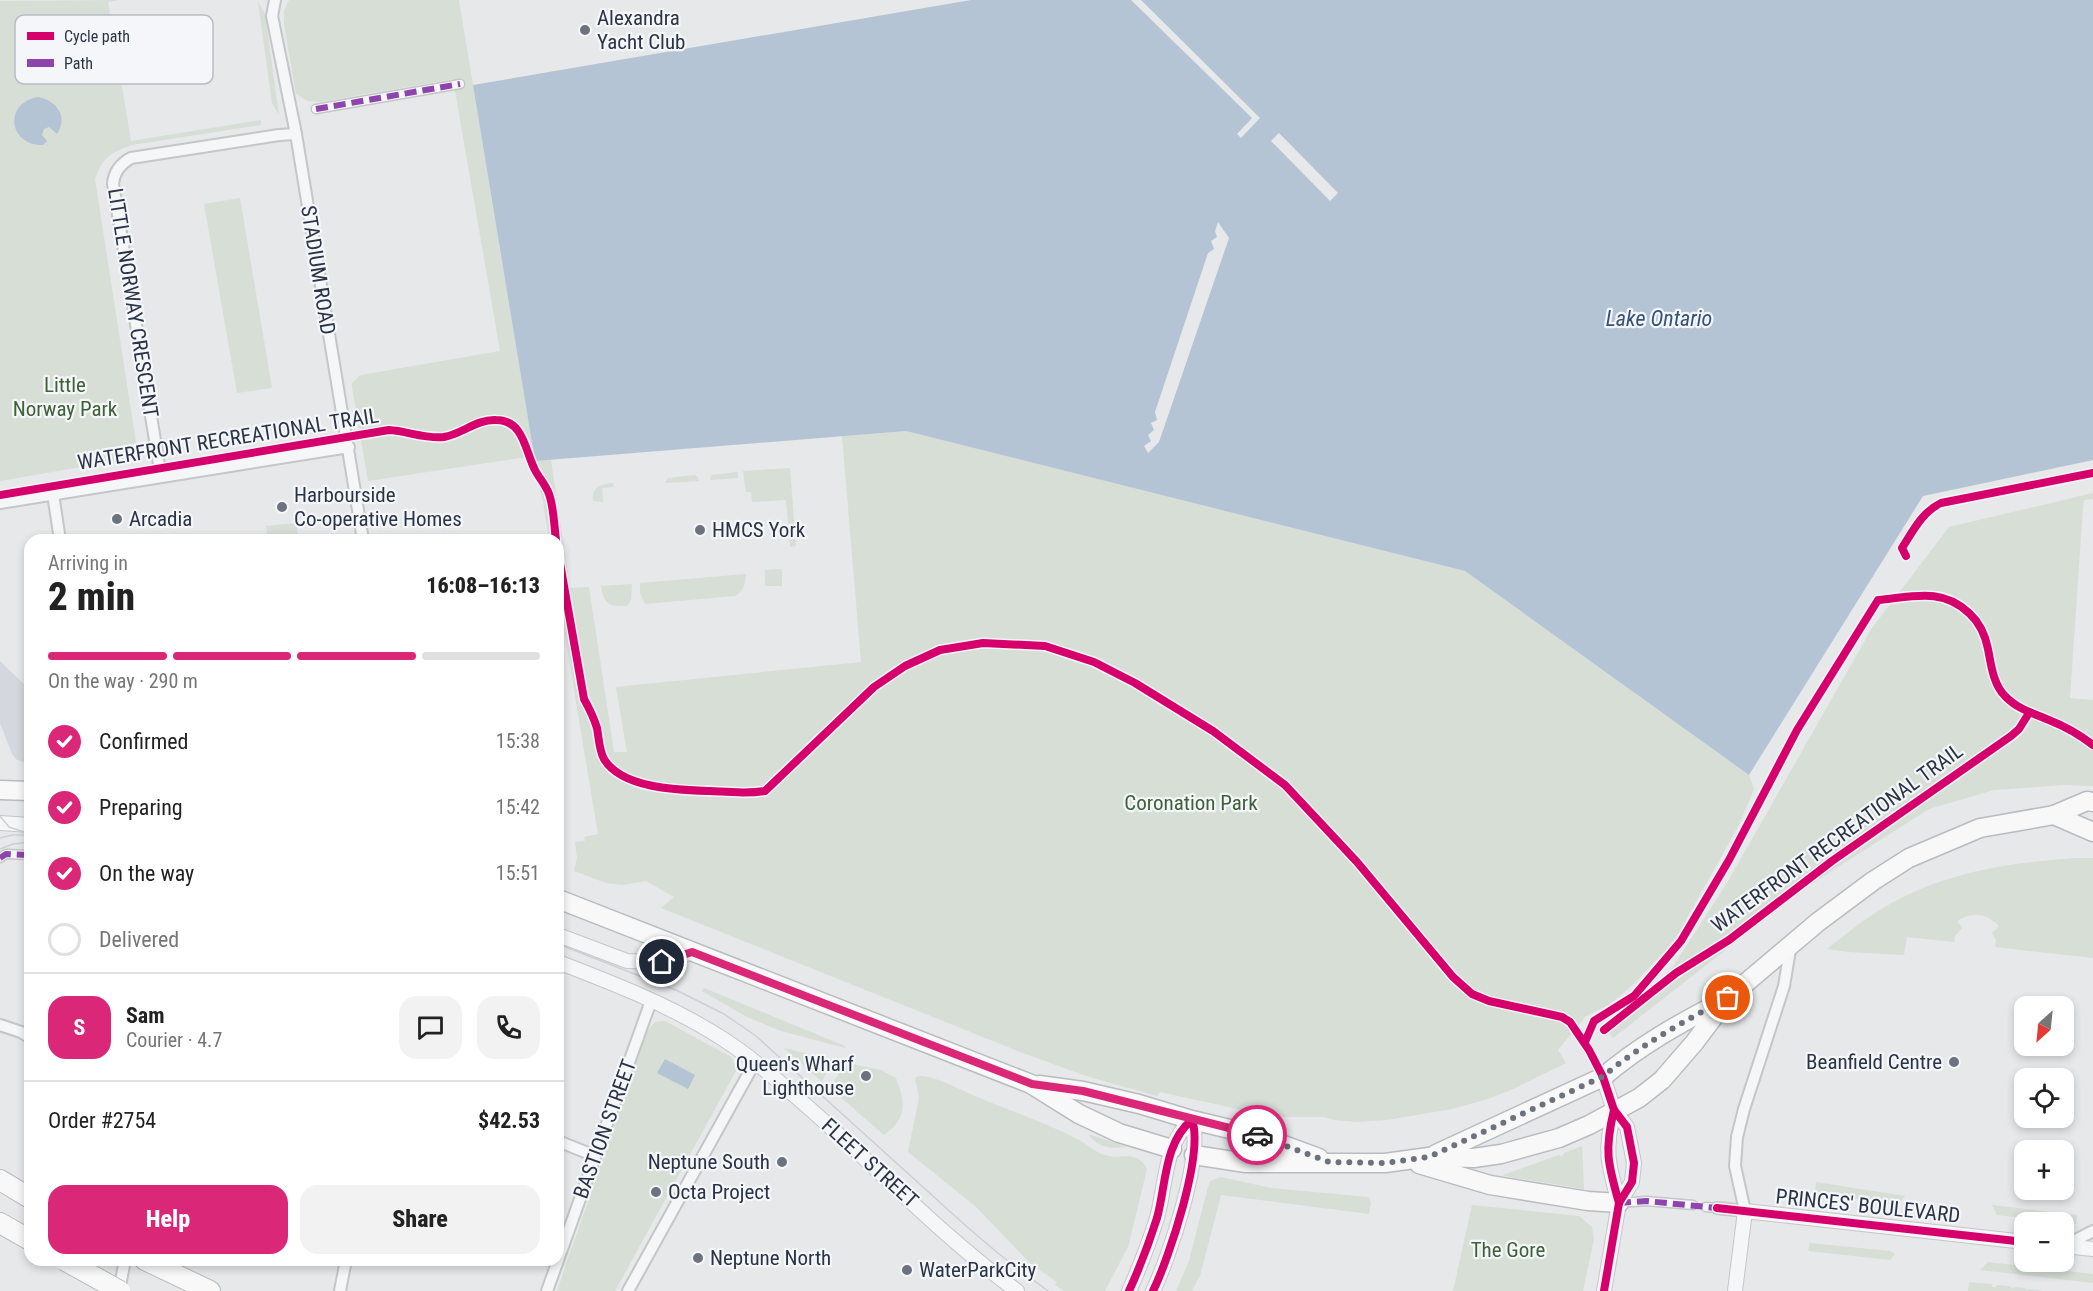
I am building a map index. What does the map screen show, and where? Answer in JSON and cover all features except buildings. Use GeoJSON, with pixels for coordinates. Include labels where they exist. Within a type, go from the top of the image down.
{"type":"FeatureCollection","features":[{"type":"Feature","properties":{"kind":"highway"},"geometry":{"type":"LineString","coordinates":[[0,790],[24,791]]}},
{"type":"Feature","properties":{"kind":"highway"},"geometry":{"type":"LineString","coordinates":[[1194,1155],[1246,1162],[1385,1163],[1429,1157],[1474,1158],[1518,1150],[1559,1138],[1639,1098],[1662,1080],[1728,998],[1791,944],[1856,894],[1909,858],[1980,828],[2054,815],[2087,801],[2093,802]]}},
{"type":"Feature","properties":{"kind":"highway"},"geometry":{"type":"LineString","coordinates":[[2054,815],[2093,832]]}},
{"type":"Feature","properties":{"kind":"highway"},"geometry":{"type":"LineString","coordinates":[[564,901],[1032,1084],[1078,1114],[1119,1133],[1172,1149]]}},
{"type":"Feature","properties":{"kind":"highway"},"geometry":{"type":"LineString","coordinates":[[1429,1157],[1602,1077],[1672,1028],[1728,998]]}},
{"type":"Feature","properties":{"kind":"highway"},"geometry":{"type":"LineString","coordinates":[[1032,1084],[1083,1091],[1139,1104],[1192,1120],[1259,1136],[1329,1162]]}},
{"type":"Feature","properties":{"kind":"highway"},"geometry":{"type":"LineString","coordinates":[[1408,1160],[1490,1185],[1588,1201],[1619,1203]]}},
{"type":"Feature","properties":{"kind":"highway"},"geometry":{"type":"LineString","coordinates":[[0,1180],[24,1194]]}},
{"type":"Feature","properties":{"kind":"highway"},"geometry":{"type":"LineString","coordinates":[[0,1223],[24,1237]]}},
{"type":"Feature","properties":{"kind":"highway"},"geometry":{"type":"LineString","coordinates":[[75,1266],[120,1291]]}},
{"type":"Feature","properties":{"kind":"highway"},"geometry":{"type":"LineString","coordinates":[[158,1266],[210,1291]]}},
{"type":"Feature","properties":{"kind":"street","name":"STADIUM ROAD"},"geometry":{"type":"LineString","coordinates":[[275,0],[272,16],[296,134],[362,534]]}},
{"type":"Feature","properties":{"kind":"street"},"geometry":{"type":"LineString","coordinates":[[316,109],[460,84]]}},
{"type":"Feature","properties":{"kind":"street","name":"LITTLE NORWAY CRESCENT"},"geometry":{"type":"LineString","coordinates":[[161,477],[113,184],[114,177],[121,164],[131,158],[296,134]]}},
{"type":"Feature","properties":{"kind":"street"},"geometry":{"type":"LineString","coordinates":[[0,503],[349,447]]}},
{"type":"Feature","properties":{"kind":"street"},"geometry":{"type":"LineString","coordinates":[[53,494],[59,534]]}},
{"type":"Feature","properties":{"kind":"street"},"geometry":{"type":"LineString","coordinates":[[0,824],[24,825]]}},
{"type":"Feature","properties":{"kind":"street"},"geometry":{"type":"LineString","coordinates":[[0,858],[6,854],[24,855]]}},
{"type":"Feature","properties":{"kind":"street"},"geometry":{"type":"LineString","coordinates":[[564,937],[627,961],[662,962],[692,952]]}},
{"type":"Feature","properties":{"kind":"street"},"geometry":{"type":"LineString","coordinates":[[1735,1291],[1745,1211],[1735,1166],[1737,1137],[1784,987],[1791,944]]}},
{"type":"Feature","properties":{"kind":"street","name":"FLEET STREET"},"geometry":{"type":"LineString","coordinates":[[564,964],[651,1000],[706,1029],[755,1062],[838,1133],[971,1256],[1017,1291]]}},
{"type":"Feature","properties":{"kind":"street","name":"BASTION STREET"},"geometry":{"type":"LineString","coordinates":[[564,1243],[651,1000]]}},
{"type":"Feature","properties":{"kind":"street"},"geometry":{"type":"LineString","coordinates":[[0,1025],[24,1034]]}},
{"type":"Feature","properties":{"kind":"street"},"geometry":{"type":"LineString","coordinates":[[628,1291],[755,1062]]}},
{"type":"Feature","properties":{"kind":"street"},"geometry":{"type":"LineString","coordinates":[[1602,1077],[1614,1110],[1627,1127],[1634,1163],[1632,1182],[1619,1203],[1604,1291]]}},
{"type":"Feature","properties":{"kind":"street"},"geometry":{"type":"LineString","coordinates":[[1614,1110],[1608,1137],[1608,1151],[1609,1168],[1619,1203]]}},
{"type":"Feature","properties":{"kind":"street"},"geometry":{"type":"LineString","coordinates":[[1129,1291],[1145,1256],[1158,1214],[1172,1149],[1185,1125],[1192,1120],[1195,1129],[1194,1155],[1170,1249],[1153,1291]]}},
{"type":"Feature","properties":{"kind":"street"},"geometry":{"type":"LineString","coordinates":[[564,1143],[595,1156]]}},
{"type":"Feature","properties":{"kind":"street"},"geometry":{"type":"LineString","coordinates":[[1619,1203],[1646,1201],[1693,1205]]}},
{"type":"Feature","properties":{"kind":"street","name":"PRINCES' BOULEVARD"},"geometry":{"type":"LineString","coordinates":[[1712,1207],[2014,1241]]}},
{"type":"Feature","properties":{"kind":"street"},"geometry":{"type":"LineString","coordinates":[[2074,1241],[2093,1231]]}},
{"type":"Feature","properties":{"kind":"street"},"geometry":{"type":"LineString","coordinates":[[2074,1247],[2093,1249]]}},
{"type":"Feature","properties":{"kind":"street"},"geometry":{"type":"LineString","coordinates":[[120,1291],[123,1266]]}},
{"type":"Feature","properties":{"kind":"street"},"geometry":{"type":"LineString","coordinates":[[340,1291],[345,1266]]}},
{"type":"Feature","properties":{"kind":"street","name":"BASTION STREET"},"geometry":{"type":"LineString","coordinates":[[547,1291],[556,1266]]}},
{"type":"Feature","properties":{"kind":"shaded area"},"geometry":{"type":"Polygon","coordinates":[[[0,661],[24,684],[24,762],[17,760],[12,754],[0,723],[0,661]]]}},
{"type":"Feature","properties":{"kind":"green space","name":"Little Norway Park"},"geometry":{"type":"Polygon","coordinates":[[[119,0],[108,2],[110,15],[15,15],[15,84],[122,84],[131,141],[261,120],[261,125],[132,145],[113,153],[104,161],[95,179],[138,455],[133,458],[0,481],[0,1],[119,0]]]}},
{"type":"Feature","properties":{"kind":"green space","name":"Coronation Park"},"geometry":{"type":"Polygon","coordinates":[[[289,0],[459,0],[535,460],[551,460],[562,534],[548,534],[543,501],[537,481],[532,477],[527,457],[368,481],[352,383],[361,375],[500,351],[453,79],[319,102],[307,101],[296,94],[284,24],[284,11],[289,0]]]}},
{"type":"Feature","properties":{"kind":"green space"},"geometry":{"type":"Polygon","coordinates":[[[258,2],[265,14],[279,115],[272,103],[258,2]]]}},
{"type":"Feature","properties":{"kind":"green space"},"geometry":{"type":"Polygon","coordinates":[[[240,198],[272,388],[237,393],[204,204],[240,198]]]}},
{"type":"Feature","properties":{"kind":"green space","name":"Coronation Park"},"geometry":{"type":"Polygon","coordinates":[[[906,431],[1465,571],[1749,775],[1754,789],[1740,823],[1677,936],[1636,982],[1609,1005],[1586,1016],[1558,1050],[1566,1063],[1488,1099],[1452,1109],[1387,1120],[1356,1122],[1324,1117],[1274,1117],[1160,1092],[1157,1096],[1086,1076],[1023,1053],[661,908],[674,897],[646,881],[623,885],[606,883],[574,871],[577,858],[575,842],[585,841],[584,837],[598,834],[564,630],[564,548],[570,588],[589,587],[614,752],[627,752],[616,687],[861,662],[842,436],[906,431]]]}},
{"type":"Feature","properties":{"kind":"green space"},"geometry":{"type":"Polygon","coordinates":[[[790,468],[796,546],[790,547],[786,500],[752,502],[751,492],[746,492],[743,471],[790,468]]]}},
{"type":"Feature","properties":{"kind":"green space"},"geometry":{"type":"Polygon","coordinates":[[[738,472],[738,478],[710,480],[711,475],[738,472]]]}},
{"type":"Feature","properties":{"kind":"green space"},"geometry":{"type":"Polygon","coordinates":[[[695,475],[699,481],[665,483],[668,478],[695,475]]]}},
{"type":"Feature","properties":{"kind":"green space"},"geometry":{"type":"Polygon","coordinates":[[[613,483],[614,487],[602,488],[603,502],[593,501],[595,490],[605,484],[613,483]]]}},
{"type":"Feature","properties":{"kind":"green space"},"geometry":{"type":"Polygon","coordinates":[[[2093,493],[2093,499],[2084,500],[2083,507],[2070,698],[2093,700],[2093,786],[2064,785],[1994,790],[1929,809],[1805,888],[1613,1038],[1604,1027],[1644,997],[1674,965],[1727,883],[1872,628],[1949,527],[2093,493]]]}},
{"type":"Feature","properties":{"kind":"green space"},"geometry":{"type":"Polygon","coordinates":[[[296,523],[298,534],[267,534],[266,526],[296,523]]]}},
{"type":"Feature","properties":{"kind":"green space"},"geometry":{"type":"Polygon","coordinates":[[[765,570],[782,570],[782,586],[765,586],[765,570]]]}},
{"type":"Feature","properties":{"kind":"green space"},"geometry":{"type":"Polygon","coordinates":[[[746,574],[744,587],[735,596],[645,604],[640,593],[640,583],[746,574]]]}},
{"type":"Feature","properties":{"kind":"green space"},"geometry":{"type":"Polygon","coordinates":[[[632,584],[631,600],[627,606],[608,603],[601,586],[632,584]]]}},
{"type":"Feature","properties":{"kind":"green space"},"geometry":{"type":"Polygon","coordinates":[[[2076,858],[2093,858],[2093,958],[1995,947],[1996,941],[1992,933],[1999,926],[1989,918],[1979,915],[1968,916],[1957,921],[1962,928],[1955,936],[1954,942],[1907,937],[1904,955],[1827,949],[1883,908],[1929,886],[1976,871],[2076,858]]]}},
{"type":"Feature","properties":{"kind":"green space"},"geometry":{"type":"Polygon","coordinates":[[[704,988],[845,1046],[845,1048],[781,1031],[747,1017],[702,991],[704,988]]]}},
{"type":"Feature","properties":{"kind":"green space"},"geometry":{"type":"Polygon","coordinates":[[[665,1021],[731,1057],[737,1069],[615,1291],[557,1291],[647,1031],[655,1022],[665,1021]]]}},
{"type":"Feature","properties":{"kind":"green space"},"geometry":{"type":"Polygon","coordinates":[[[784,1048],[838,1061],[827,1071],[822,1082],[784,1048]]]}},
{"type":"Feature","properties":{"kind":"green space"},"geometry":{"type":"Polygon","coordinates":[[[852,1064],[881,1070],[896,1078],[902,1102],[901,1116],[892,1129],[884,1135],[830,1088],[841,1070],[852,1064]]]}},
{"type":"Feature","properties":{"kind":"green space"},"geometry":{"type":"Polygon","coordinates":[[[919,1076],[941,1081],[1055,1128],[1102,1154],[1137,1158],[1142,1162],[1147,1169],[1128,1247],[1105,1291],[1064,1291],[1055,1285],[1057,1282],[1032,1265],[975,1206],[908,1152],[919,1098],[915,1078],[919,1076]]]}},
{"type":"Feature","properties":{"kind":"green space"},"geometry":{"type":"Polygon","coordinates":[[[1088,1134],[1127,1147],[1105,1146],[1096,1142],[1088,1134]]]}},
{"type":"Feature","properties":{"kind":"green space"},"geometry":{"type":"Polygon","coordinates":[[[1582,1146],[1584,1189],[1503,1175],[1559,1155],[1562,1157],[1564,1153],[1582,1146]]]}},
{"type":"Feature","properties":{"kind":"green space"},"geometry":{"type":"Polygon","coordinates":[[[1221,1177],[1271,1188],[1368,1197],[1371,1202],[1369,1214],[1221,1195],[1200,1276],[1192,1291],[1176,1291],[1189,1261],[1210,1181],[1221,1177]]]}},
{"type":"Feature","properties":{"kind":"green space"},"geometry":{"type":"Polygon","coordinates":[[[1816,1182],[1905,1196],[1898,1204],[1815,1194],[1816,1182]]]}},
{"type":"Feature","properties":{"kind":"green space","name":"The Gore"},"geometry":{"type":"Polygon","coordinates":[[[1472,1205],[1579,1216],[1592,1227],[1594,1239],[1583,1291],[1453,1291],[1472,1205]]]}},
{"type":"Feature","properties":{"kind":"green space"},"geometry":{"type":"Polygon","coordinates":[[[1992,1205],[2052,1212],[2014,1212],[2014,1217],[1997,1215],[1992,1205]]]}},
{"type":"Feature","properties":{"kind":"green space"},"geometry":{"type":"Polygon","coordinates":[[[2074,1215],[2077,1215],[2076,1224],[2074,1224],[2074,1215]]]}},
{"type":"Feature","properties":{"kind":"green space"},"geometry":{"type":"Polygon","coordinates":[[[1810,1243],[1890,1251],[1895,1254],[1890,1260],[1808,1251],[1810,1243]]]}},
{"type":"Feature","properties":{"kind":"green space"},"geometry":{"type":"Polygon","coordinates":[[[1988,1262],[2014,1265],[2014,1272],[2093,1274],[2093,1283],[1980,1270],[1988,1262]]]}},
{"type":"Feature","properties":{"kind":"green space"},"geometry":{"type":"Polygon","coordinates":[[[1969,1282],[1992,1284],[1992,1287],[1997,1285],[2009,1286],[2013,1289],[2014,1287],[2042,1291],[1968,1291],[1969,1282]]]}},
{"type":"Feature","properties":{"kind":"water","name":"Lake Ontario"},"geometry":{"type":"Polygon","coordinates":[[[971,0],[1131,0],[1252,118],[1237,134],[1241,138],[1260,118],[1141,0],[2093,0],[2093,460],[1923,496],[1749,775],[1465,571],[906,431],[535,461],[473,85],[971,0]],[[1218,222],[1215,231],[1217,237],[1211,241],[1214,249],[1208,253],[1155,412],[1157,420],[1151,423],[1154,430],[1148,435],[1151,441],[1144,446],[1148,453],[1159,442],[1229,238],[1218,222]]]}},
{"type":"Feature","properties":{"kind":"water"},"geometry":{"type":"Polygon","coordinates":[[[38,97],[50,102],[59,110],[62,121],[57,134],[49,127],[44,129],[42,135],[47,141],[43,145],[23,139],[17,132],[15,124],[15,115],[19,107],[38,97]]]}},
{"type":"Feature","properties":{"kind":"water"},"geometry":{"type":"Polygon","coordinates":[[[665,1059],[695,1075],[688,1089],[657,1073],[665,1059]]]}},
{"type":"Feature","properties":{"kind":"pier"},"geometry":{"type":"Polygon","coordinates":[[[1279,133],[1338,193],[1330,201],[1271,141],[1279,133]]]}},
{"type":"Feature","properties":{"kind":"tram line"},"geometry":{"type":"LineString","coordinates":[[0,816],[9,827],[24,832]]}},
{"type":"Feature","properties":{"kind":"tram line"},"geometry":{"type":"LineString","coordinates":[[0,838],[24,835]]}},
{"type":"Feature","properties":{"kind":"tram line"},"geometry":{"type":"LineString","coordinates":[[0,849],[24,843]]}},
{"type":"Feature","properties":{"kind":"tram line"},"geometry":{"type":"LineString","coordinates":[[564,946],[678,991],[724,1014],[756,1036],[965,1225],[1048,1291]]}},
{"type":"Feature","properties":{"kind":"marked path"},"geometry":{"type":"LineString","coordinates":[[316,109],[460,84]]}},
{"type":"Feature","properties":{"kind":"marked path"},"geometry":{"type":"LineString","coordinates":[[0,858],[6,854],[24,855]]}},
{"type":"Feature","properties":{"kind":"marked path"},"geometry":{"type":"LineString","coordinates":[[1619,1203],[1646,1201],[1717,1208]]}},
{"type":"Feature","properties":{"kind":"cycle path","name":"WATERFRONT RECREATIONAL TRAIL"},"geometry":{"type":"LineString","coordinates":[[0,495],[389,430],[444,437],[482,422],[496,420],[512,425],[522,438],[535,470],[549,494],[555,534]]}},
{"type":"Feature","properties":{"kind":"cycle path"},"geometry":{"type":"LineString","coordinates":[[1906,556],[1902,548],[1914,529],[1928,511],[1941,503],[2093,473]]}},
{"type":"Feature","properties":{"kind":"cycle path"},"geometry":{"type":"LineString","coordinates":[[564,586],[584,699],[597,728],[604,759],[612,769],[624,777],[653,786],[683,790],[765,791],[874,687],[905,666],[940,650],[983,643],[1045,646],[1094,662],[1135,683],[1213,731],[1285,785],[1357,862],[1453,977],[1472,994],[1489,1001],[1562,1017],[1570,1022],[1589,1050],[1603,1077],[1614,1110],[1627,1127],[1634,1163],[1632,1182],[1619,1203],[1604,1291]]}},
{"type":"Feature","properties":{"kind":"cycle path","name":"WATERFRONT RECREATIONAL TRAIL"},"geometry":{"type":"LineString","coordinates":[[1585,1042],[1594,1021],[1634,996],[1681,941],[1729,860],[1797,730],[1878,600],[1926,596],[1937,597],[1959,605],[1973,617],[1982,629],[1995,680],[2005,696],[2020,707],[2066,728],[2093,745]]}},
{"type":"Feature","properties":{"kind":"cycle path","name":"WATERFRONT RECREATIONAL TRAIL"},"geometry":{"type":"LineString","coordinates":[[1604,1030],[1676,973],[1729,940],[1832,861],[2011,736],[2019,729],[2029,713]]}},
{"type":"Feature","properties":{"kind":"cycle path"},"geometry":{"type":"LineString","coordinates":[[1614,1110],[1608,1147],[1612,1178],[1619,1203]]}},
{"type":"Feature","properties":{"kind":"cycle path"},"geometry":{"type":"LineString","coordinates":[[1129,1291],[1157,1218],[1171,1152],[1183,1129],[1192,1120],[1194,1136],[1189,1180],[1176,1231],[1153,1291]]}},
{"type":"Feature","properties":{"kind":"cycle path"},"geometry":{"type":"LineString","coordinates":[[1717,1208],[2014,1241]]}},
{"type":"Feature","properties":{"kind":"way so far"},"geometry":{"type":"LineString","coordinates":[[1257,1135],[1329,1162],[1385,1163],[1429,1157],[1582,1088],[1681,1023],[1728,998]]}},
{"type":"Feature","properties":{"kind":"place","name":"Alexandra Yacht Club"},"geometry":{"type":"Point","coordinates":[585,30]}},
{"type":"Feature","properties":{"kind":"place","name":"Harbourside Co-operative Homes"},"geometry":{"type":"Point","coordinates":[282,507]}},
{"type":"Feature","properties":{"kind":"place","name":"Arcadia"},"geometry":{"type":"Point","coordinates":[117,519]}},
{"type":"Feature","properties":{"kind":"place","name":"HMCS York"},"geometry":{"type":"Point","coordinates":[700,530]}},
{"type":"Feature","properties":{"kind":"place","name":"Beanfield Centre"},"geometry":{"type":"Point","coordinates":[1954,1062]}},
{"type":"Feature","properties":{"kind":"place","name":"Queen's Wharf Lighthouse"},"geometry":{"type":"Point","coordinates":[866,1076]}},
{"type":"Feature","properties":{"kind":"place","name":"Neptune South"},"geometry":{"type":"Point","coordinates":[782,1162]}},
{"type":"Feature","properties":{"kind":"place","name":"Octa Project"},"geometry":{"type":"Point","coordinates":[656,1192]}},
{"type":"Feature","properties":{"kind":"place","name":"Neptune North"},"geometry":{"type":"Point","coordinates":[698,1258]}},
{"type":"Feature","properties":{"kind":"place","name":"WaterParkCity"},"geometry":{"type":"Point","coordinates":[907,1270]}},
{"type":"Feature","properties":{"kind":"route"},"geometry":{"type":"LineString","coordinates":[[662,962],[692,952],[1032,1084],[1083,1091],[1257,1135]]}}]}
